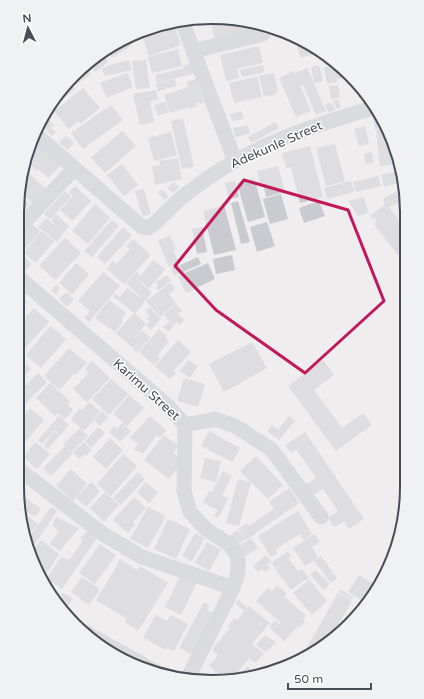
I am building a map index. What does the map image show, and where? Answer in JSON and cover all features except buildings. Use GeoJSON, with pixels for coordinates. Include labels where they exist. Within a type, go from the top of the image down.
{"type":"FeatureCollection","features":[{"type":"Feature","properties":{"kind":"street"},"geometry":{"type":"LineString","coordinates":[[184,26],[235,161]]}},
{"type":"Feature","properties":{"kind":"street"},"geometry":{"type":"LineString","coordinates":[[193,51],[263,34]]}},
{"type":"Feature","properties":{"kind":"street","name":"Adekunle Street"},"geometry":{"type":"LineString","coordinates":[[74,169],[142,227],[148,228],[190,191],[235,161],[276,141],[327,122],[369,109]]}},
{"type":"Feature","properties":{"kind":"street"},"geometry":{"type":"LineString","coordinates":[[24,223],[74,169],[39,138]]}},
{"type":"Feature","properties":{"kind":"street","name":"Karimu Street"},"geometry":{"type":"LineString","coordinates":[[24,282],[168,406],[185,425],[184,491],[190,512],[206,529],[230,545],[238,556],[238,572],[233,588],[190,674]]}},
{"type":"Feature","properties":{"kind":"street"},"geometry":{"type":"LineString","coordinates":[[185,425],[215,419],[235,426],[271,449],[321,517]]}},
{"type":"Feature","properties":{"kind":"street"},"geometry":{"type":"LineString","coordinates":[[24,473],[103,534],[142,556],[233,588]]}},
{"type":"Feature","properties":{"kind":"highlighted area"},"geometry":{"type":"Polygon","coordinates":[[[244,180],[348,210],[384,301],[305,373],[216,310],[175,266],[244,180]]]}}]}
